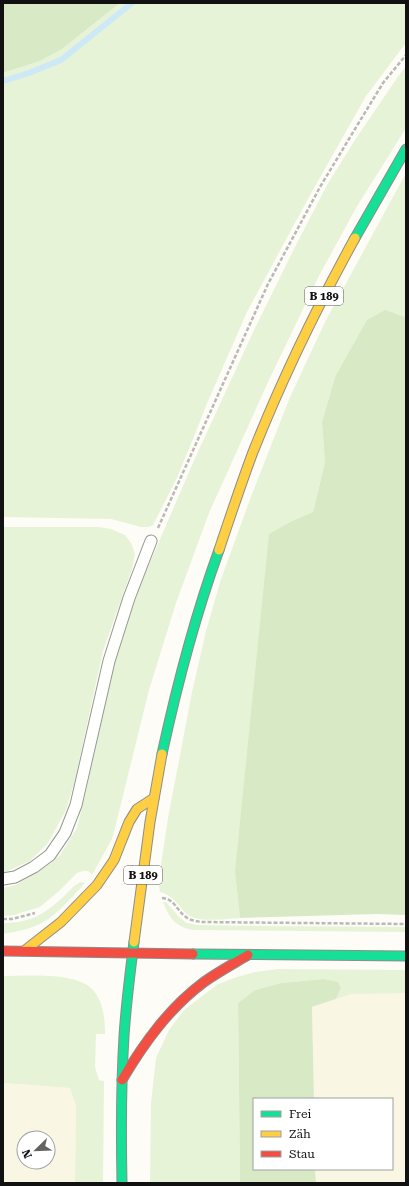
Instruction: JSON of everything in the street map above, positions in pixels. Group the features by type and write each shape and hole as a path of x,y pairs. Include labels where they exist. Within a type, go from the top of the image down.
{"main road":[{"name":"B 189","path":"122,1183 122,1080 126,1007 132,954 154,798 169,728 200,608 226,528 255,448 292,363 314,314 362,224 406,149"},
{"path":"24,951 61,922 97,885 114,860 129,822 137,809 154,798"},
{"path":"3,951 132,954 406,956"},
{"path":"122,1080 141,1048 175,1007 199,986 248,955"}],"lane":[{"path":"3,879 15,877 34,867 50,855 65,833 76,805 109,661 129,598 151,541"}],"path":[{"path":"151,541 162,522 268,284 320,187 383,83 406,55"},
{"path":"167,898 186,918 201,922 406,924"},
{"path":"3,919 12,919 37,912"}],"shaded area":[{"path":"392,992 406,993 406,1183 316,1183 315,1170 393,1170 393,1098 314,1098 312,1007 352,994"},
{"path":"3,1083 70,1088 76,1106 75,1183 3,1183"}],"green space":[{"path":"3,3 120,3 62,49 40,61 3,73"},
{"path":"120,3 406,3 406,43 366,96 247,312 208,401 177,478 153,525 149,527 141,527 111,519 3,517 3,73 40,61 62,49"},
{"path":"406,66 406,128 356,208 319,276 268,382 209,513 176,603 149,690 112,839 92,875 88,871 77,873 40,907 14,915 3,916 3,888 16,885 48,865 60,855 77,828 110,678 138,590 196,456 255,328 294,249 327,185 355,140"},
{"path":"406,173 406,317 395,313 335,377 322,422 325,462 313,512 292,521 235,872 240,918 215,920 197,919 184,912 171,897 160,892 159,885 168,818 192,692 206,631 221,579 290,397 326,320"},
{"path":"385,310 406,317 406,915 377,914 240,918 235,872 269,534 292,521 313,512 325,462 322,422 335,377 367,320"},
{"path":"3,527 99,527 111,529 125,535 131,543 135,554 132,569 103,651 75,780 66,810 48,843 30,861 3,873"},
{"path":"81,882 85,883 67,903 46,920 30,928 3,934 3,923 28,920 35,917 49,909"},
{"path":"163,902 166,902 180,918 187,923 198,925 406,927 406,932 194,930 182,927 174,921"},
{"path":"278,969 406,970 406,993 352,994 336,999 341,988 323,979 281,983 255,990 238,1003 240,1183 150,1183 151,1103 156,1058 169,1030 184,1010 218,984 255,972"},
{"path":"3,976 49,976 73,979 91,988 101,1003 104,1016 105,1034 96,1034 95,1067 99,1080 104,1081 103,1183 75,1183 76,1106 70,1088 3,1083"},
{"path":"323,979 338,982 341,988 336,999 312,1007 314,1098 253,1098 253,1170 315,1170 316,1183 240,1183 238,1003 255,990 281,983"}],"waterway":[{"path":"3,81 29,73 61,60 132,3"}],"traffic: fast":[{"path":"355,238 406,149"},
{"path":"162,754 187,651 219,550"},
{"path":"122,1183 123,1054 134,942"},
{"path":"193,954 406,956"}],"traffic: slow":[{"path":"219,550 253,452 276,397 327,290 355,238"},
{"path":"134,942 150,822 162,754"},
{"path":"24,951 61,922 97,885 114,860 129,822 137,809 154,798"}],"traffic: jam":[{"path":"3,951 193,954"},
{"path":"122,1080 158,1027 191,992 220,971 248,955"}]}
